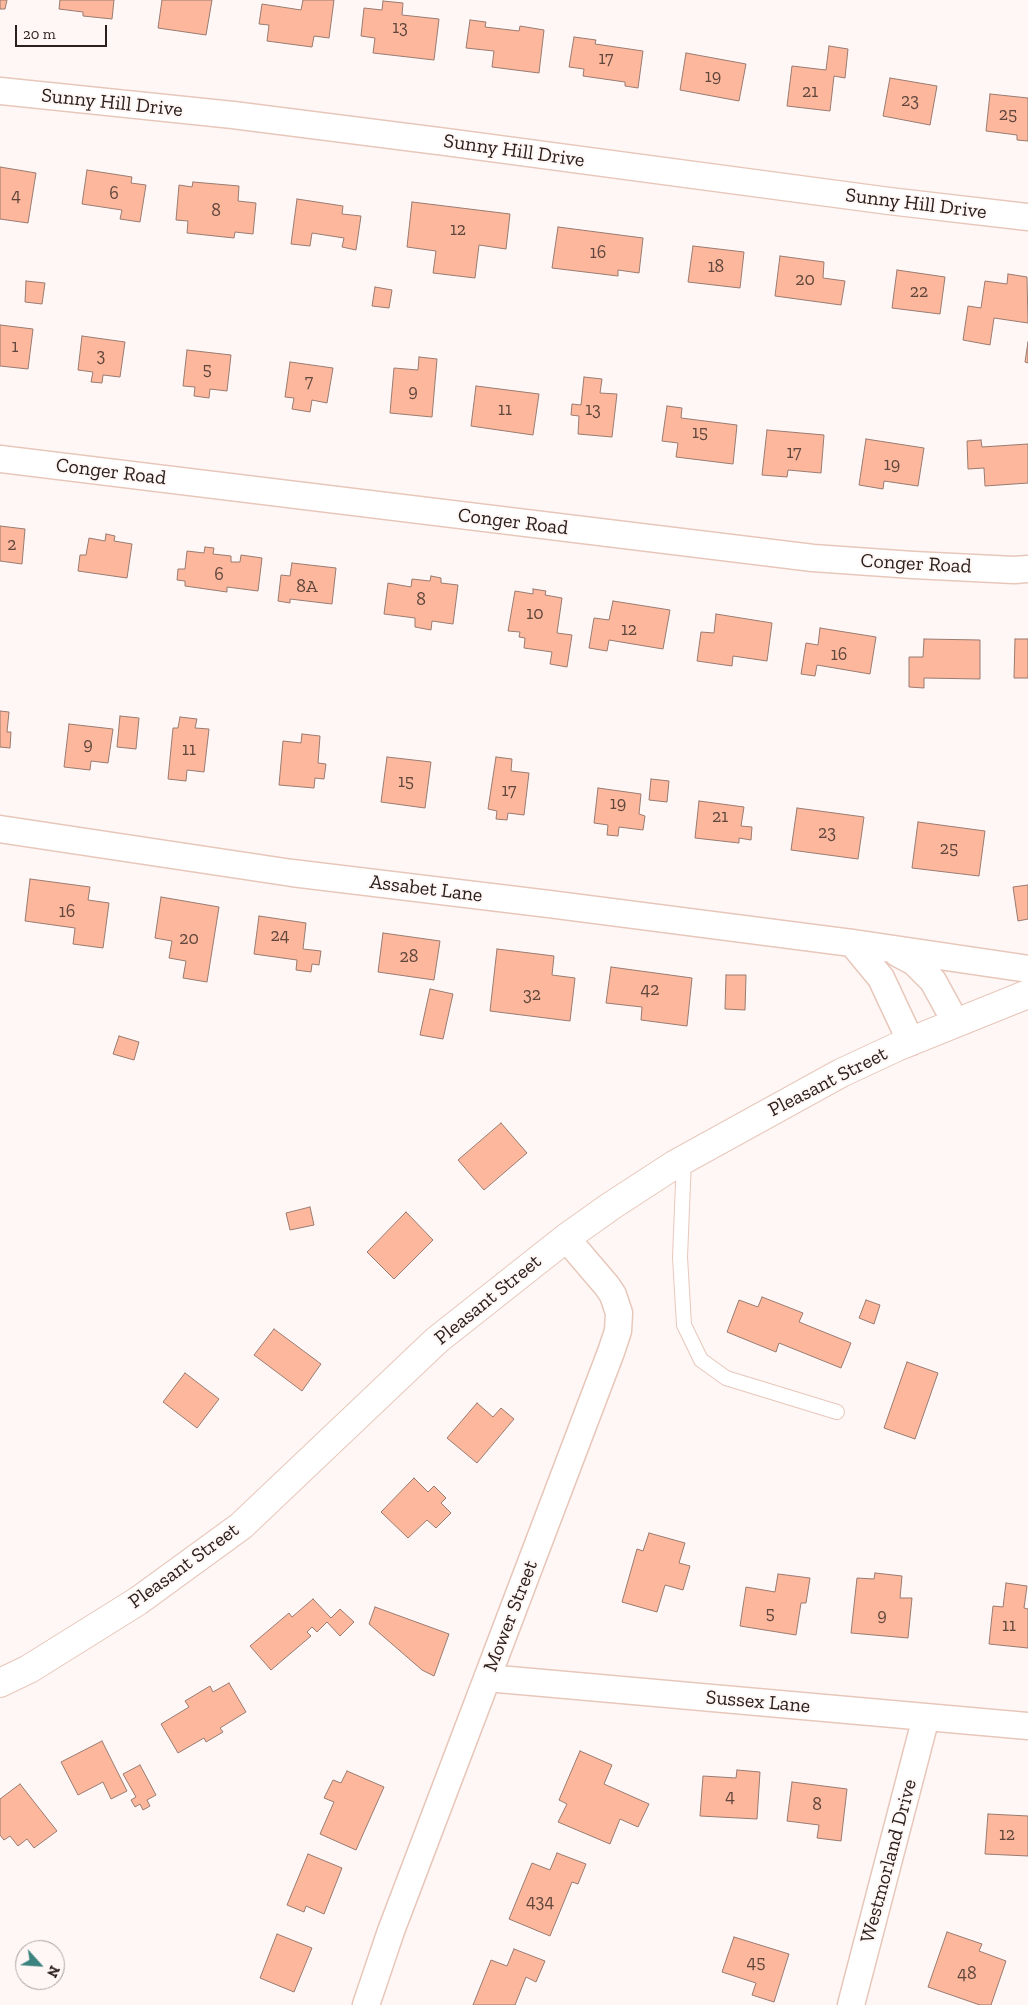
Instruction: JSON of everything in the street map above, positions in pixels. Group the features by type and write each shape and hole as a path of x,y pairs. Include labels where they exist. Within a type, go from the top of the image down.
{"main road":[{"name":"Pleasant Street","path":"0,1683 29,1669 138,1601 241,1526 437,1340 566,1238 611,1206 684,1159 841,1073 1028,994"}],"street":[{"name":"Sunny Hill Drive","path":"0,90 233,115 466,144 889,201 1028,217"},
{"name":"Conger Road","path":"0,459 813,558 1014,570 1028,569"},
{"name":"Assabet Lane","path":"0,829 292,873 852,943 1028,969"},
{"path":"852,943 881,978 911,1042"},
{"name":"Assabet Lane","path":"891,949 924,971 941,993 956,1023"},
{"name":"Mower Street","path":"366,2005 391,1931 612,1352 618,1331 619,1313 607,1286 566,1238"},
{"name":"Sussex Lane","path":"487,1678 1028,1726"},
{"name":"Westmorland Drive","path":"851,2005 926,1717"}],"lane":[{"path":"684,1159 680,1257 684,1325 701,1360 726,1378 837,1412"}],"building":[{"path":"0,0 7,0 5,9 0,9"},
{"path":"60,0 114,0 112,19 83,16 83,12 59,9"},
{"path":"162,0 212,0 206,35 158,28"},
{"path":"303,0 334,0 329,38 314,36 312,47 267,41 269,25 259,24 262,4 301,10"},
{"path":"383,1 403,3 402,15 439,19 434,60 373,53 375,38 361,36 364,8 382,10"},
{"path":"470,20 486,22 485,27 519,31 520,26 544,30 539,73 492,67 494,51 466,48"},
{"path":"574,37 596,40 595,44 643,51 638,88 625,86 625,82 583,76 584,69 569,67"},
{"path":"829,46 848,49 845,78 834,76 830,111 787,106 792,66 826,70"},
{"path":"686,53 746,64 739,101 680,90"},
{"path":"890,78 937,86 930,125 883,116"},
{"path":"990,94 1028,98 1028,141 1017,140 1017,135 986,131"},
{"path":"0,167 36,173 28,223 0,219"},
{"path":"87,170 132,177 131,183 146,185 140,222 120,219 122,210 82,204"},
{"path":"193,182 239,186 238,201 256,203 253,234 235,232 234,238 187,233 188,221 176,220 179,185 192,187"},
{"path":"297,199 343,206 342,214 361,216 356,250 342,247 344,238 312,233 310,246 291,244"},
{"path":"412,202 510,214 506,249 479,245 475,278 433,273 436,251 407,247"},
{"path":"558,227 643,238 639,273 618,270 618,276 552,268"},
{"path":"693,246 744,252 740,288 688,282"},
{"path":"780,256 824,262 823,278 845,281 841,305 775,296"},
{"path":"897,270 945,277 940,314 892,308"},
{"path":"1008,274 1027,277 1028,323 994,318 990,345 963,340 968,306 981,308 985,281 1007,284"},
{"path":"26,281 45,283 42,304 25,302"},
{"path":"375,287 392,290 389,308 372,306"},
{"path":"0,325 33,329 28,369 0,366"},
{"path":"82,336 125,342 120,377 103,375 102,383 91,382 93,372 78,370"},
{"path":"1028,342 1028,363 1025,362"},
{"path":"187,350 231,355 227,391 210,389 209,398 194,396 195,387 183,386"},
{"path":"419,357 437,359 432,417 390,413 394,368 418,370"},
{"path":"290,362 333,368 327,403 312,400 310,412 292,409 294,398 285,397"},
{"path":"584,377 602,379 600,393 617,394 612,437 578,434 579,416 571,415 572,404 581,405"},
{"path":"476,386 539,394 533,435 471,426"},
{"path":"667,406 682,408 681,418 737,425 733,464 676,457 678,443 662,441"},
{"path":"767,430 824,435 821,473 788,470 787,477 762,475"},
{"path":"866,439 924,448 918,486 884,481 883,489 859,485"},
{"path":"981,440 982,447 1028,444 1028,483 985,486 984,468 968,469 967,441"},
{"path":"0,526 25,529 22,564 0,561"},
{"path":"106,534 115,536 114,541 132,544 127,578 78,571 80,555 86,555 89,538 105,541"},
{"path":"205,547 214,548 213,554 231,556 231,562 240,562 241,555 262,558 258,591 227,587 227,592 185,586 185,581 177,580 178,569 185,569 187,551 204,553"},
{"path":"292,563 336,568 332,604 290,599 290,603 278,601 281,575 290,576"},
{"path":"431,576 441,578 441,583 458,585 453,624 432,621 431,630 415,627 415,618 384,614 388,583 411,587 412,579 430,581"},
{"path":"533,589 546,591 545,595 562,598 557,633 572,635 567,667 550,664 552,652 524,648 525,638 519,637 520,632 508,631 515,591 533,594"},
{"path":"613,601 670,610 663,649 609,640 607,651 589,648 594,618 609,620"},
{"path":"716,614 772,623 767,661 733,656 732,666 697,661 701,632 714,633"},
{"path":"820,628 876,637 870,674 817,665 815,676 801,674 806,643 818,645"},
{"path":"924,639 980,640 980,679 924,678 924,688 909,687 909,657 923,657"},
{"path":"1015,639 1028,639 1028,678 1014,678"},
{"path":"0,711 9,712 7,732 11,732 10,748 0,747"},
{"path":"120,716 139,718 136,749 117,747"},
{"path":"180,717 197,719 195,728 209,729 204,772 187,770 186,781 168,779 173,728 178,728"},
{"path":"69,724 113,729 108,763 91,761 90,770 64,767"},
{"path":"302,734 320,736 318,763 326,764 324,779 315,778 314,788 279,785 283,741 301,743"},
{"path":"387,757 431,762 425,808 381,802"},
{"path":"496,757 512,759 511,771 529,773 524,815 508,813 507,820 496,819 497,811 488,809"},
{"path":"651,779 669,781 667,802 649,800"},
{"path":"598,788 641,794 639,814 645,816 643,830 619,827 618,836 607,835 608,825 594,823"},
{"path":"699,801 744,807 741,826 752,827 751,840 739,838 739,843 695,838"},
{"path":"797,808 864,817 858,859 791,850"},
{"path":"918,822 985,831 979,876 912,868"},
{"path":"30,879 90,887 88,900 109,903 103,948 73,944 75,928 25,921"},
{"path":"1028,885 1028,919 1018,921 1013,887"},
{"path":"161,897 219,907 207,982 183,978 186,961 169,958 172,941 155,938"},
{"path":"259,916 306,923 303,949 321,951 319,965 312,964 311,972 296,970 297,960 254,954"},
{"path":"383,933 440,941 434,980 378,972"},
{"path":"497,949 554,956 552,975 575,978 570,1021 490,1011"},
{"path":"611,967 692,978 687,1026 641,1020 642,1007 606,1003"},
{"path":"726,975 746,975 745,1010 725,1009"},
{"path":"430,989 453,994 443,1039 420,1035"},
{"path":"119,1036 139,1042 134,1060 113,1054"},
{"path":"501,1123 527,1153 484,1190 458,1160"},
{"path":"310,1207 314,1225 290,1230 286,1213"},
{"path":"406,1212 433,1240 394,1279 367,1252"},
{"path":"762,1297 803,1313 799,1322 851,1343 841,1368 779,1343 776,1352 727,1332 739,1300 758,1307"},
{"path":"866,1300 880,1305 874,1324 859,1318"},
{"path":"274,1329 321,1364 302,1391 254,1355"},
{"path":"907,1362 938,1373 915,1439 884,1428"},
{"path":"185,1373 219,1399 197,1428 163,1402"},
{"path":"477,1403 493,1417 501,1408 514,1419 477,1463 447,1438"},
{"path":"414,1478 428,1492 434,1486 446,1498 441,1503 451,1513 436,1528 427,1520 408,1538 381,1512"},
{"path":"649,1533 685,1543 679,1563 690,1566 683,1590 665,1585 657,1612 622,1602 637,1549 643,1551"},
{"path":"875,1573 902,1576 900,1598 912,1598 908,1638 851,1633 857,1578 874,1579"},
{"path":"778,1574 810,1578 806,1603 801,1603 796,1635 740,1626 746,1587 775,1592"},
{"path":"1006,1583 1027,1586 1024,1608 1028,1609 1028,1648 989,1644 993,1606 1003,1607"},
{"path":"313,1599 331,1618 340,1609 354,1622 340,1636 327,1622 317,1632 312,1627 307,1632 311,1636 271,1670 250,1646 289,1613 292,1617"},
{"path":"375,1607 449,1634 434,1676 422,1670 369,1624"},
{"path":"229,1683 246,1712 220,1728 223,1732 206,1742 204,1738 178,1753 161,1724 189,1707 185,1701 210,1686 213,1692"},
{"path":"102,1741 127,1791 111,1799 103,1782 78,1795 61,1762"},
{"path":"580,1751 612,1765 604,1784 649,1804 638,1827 620,1819 610,1844 558,1822 567,1804 559,1800"},
{"path":"140,1765 156,1795 147,1800 150,1806 143,1810 140,1804 135,1807 131,1800 136,1797 123,1774"},
{"path":"737,1770 760,1772 757,1819 700,1816 703,1776 736,1778"},
{"path":"347,1771 384,1787 356,1850 320,1834 334,1802 324,1798 333,1780 341,1783"},
{"path":"792,1782 847,1789 841,1841 817,1838 819,1825 787,1821"},
{"path":"20,1784 57,1831 34,1848 27,1839 18,1846 10,1836 4,1840 0,1835 0,1799"},
{"path":"988,1814 1028,1816 1028,1856 985,1854"},
{"path":"557,1853 586,1864 578,1884 572,1882 550,1936 509,1919 532,1863 550,1870"},
{"path":"308,1854 342,1868 324,1914 306,1906 304,1912 287,1905"},
{"path":"947,1932 982,1944 979,1951 1006,1961 991,2005 980,2005 928,1987"},
{"path":"277,1934 312,1948 294,1992 260,1978"},
{"path":"734,1937 789,1954 774,2002 752,1995 756,1983 722,1972"},
{"path":"514,1949 545,1961 536,1982 526,1977 515,2005 473,2005 491,1960 507,1966"}]}
